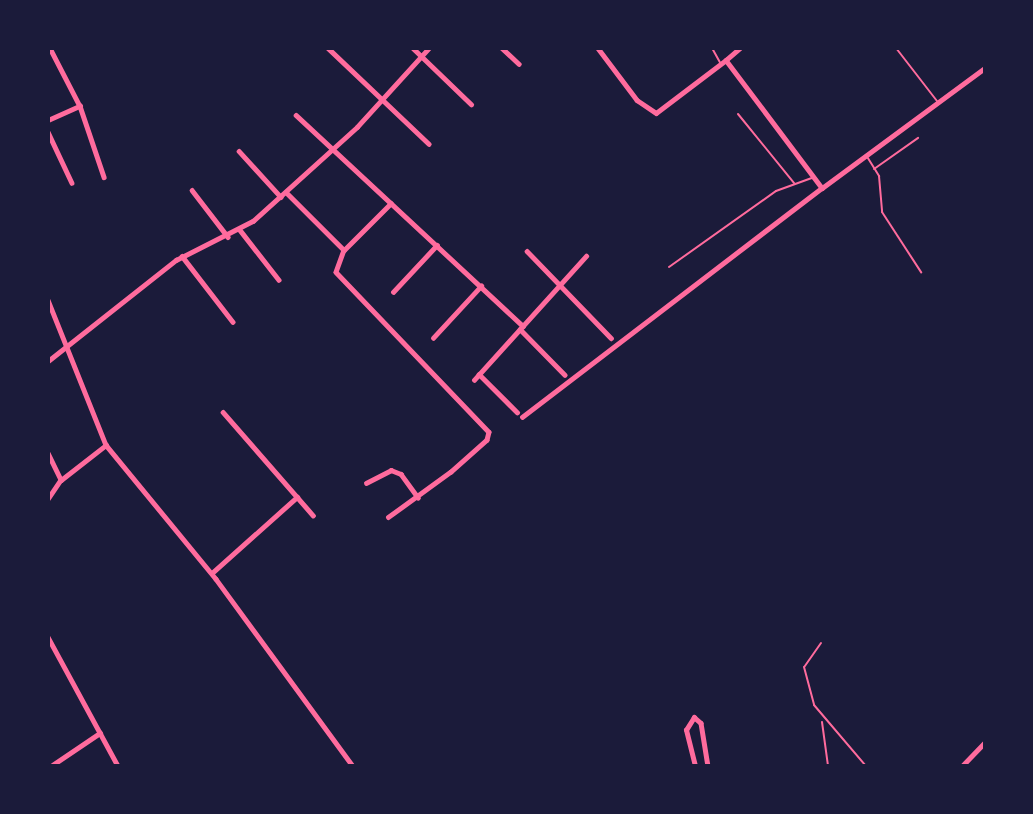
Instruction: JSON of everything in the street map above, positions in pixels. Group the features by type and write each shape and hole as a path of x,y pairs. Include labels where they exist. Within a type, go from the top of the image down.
{"street":[{"path":"50,48 80,106 104,177"},
{"path":"328,48 429,144"},
{"path":"413,48 471,104"},
{"path":"48,361 182,256 240,230 334,149 429,48"},
{"path":"502,48 519,64"},
{"path":"598,48 638,100 656,113 740,48"},
{"path":"726,60 812,178 822,188"},
{"path":"522,417 866,154 985,68"},
{"path":"48,120 80,106"},
{"path":"296,115 481,286 565,375"},
{"path":"48,132 72,183"},
{"path":"238,151 280,197"},
{"path":"192,190 228,237"},
{"path":"286,192 344,250"},
{"path":"389,517 487,440 489,432 336,272 344,250 392,203"},
{"path":"240,230 279,280"},
{"path":"393,292 437,245"},
{"path":"527,251 611,338"},
{"path":"182,256 233,322"},
{"path":"474,380 586,256"},
{"path":"434,338 481,286"},
{"path":"48,300 68,345 106,445 212,573 353,766"},
{"path":"479,374 517,412"},
{"path":"223,412 313,515"},
{"path":"48,499 61,480 106,445"},
{"path":"48,453 61,480"},
{"path":"366,483 391,470 401,474 417,497"},
{"path":"212,573 297,498"},
{"path":"48,637 118,766"},
{"path":"695,766 686,730 694,717 701,723 708,766"},
{"path":"51,766 100,733"},
{"path":"962,766 985,742"}],"lane":[{"path":"712,48 720,64"},
{"path":"896,48 937,101"},
{"path":"738,114 794,183"},
{"path":"874,169 918,138"},
{"path":"866,154 874,169 882,212 921,272"},
{"path":"669,267 794,183 812,178"},
{"path":"821,643 804,667 822,721 828,766"},
{"path":"822,721 866,766"}]}
